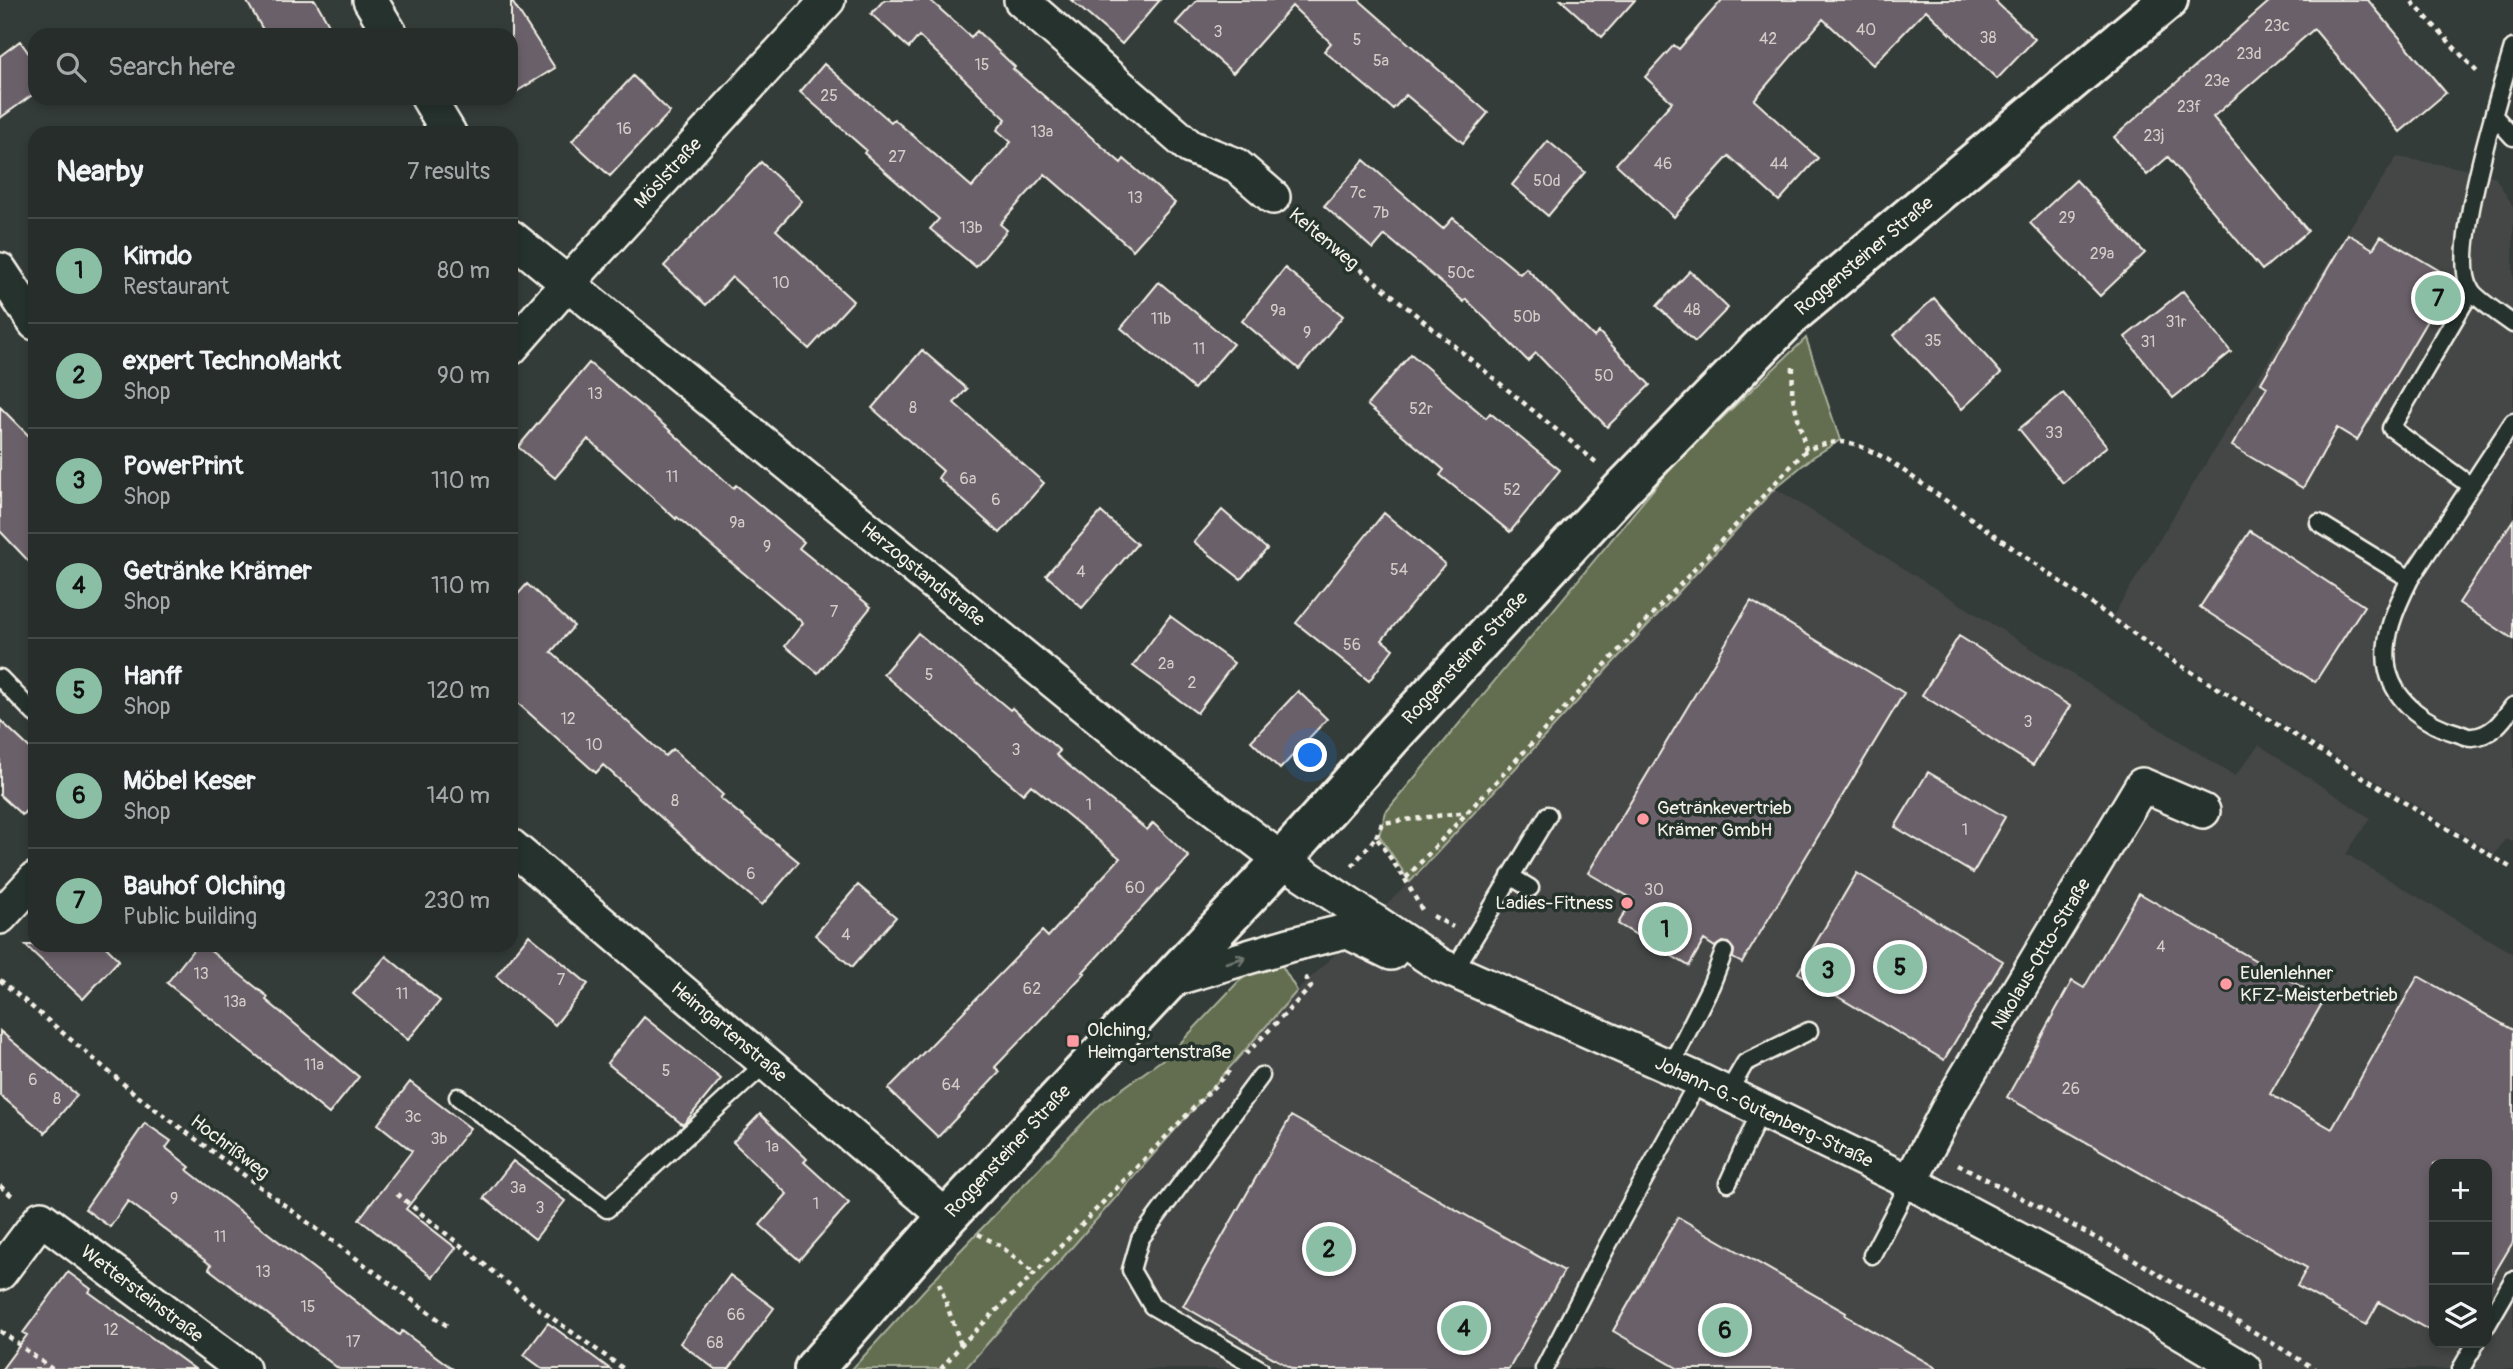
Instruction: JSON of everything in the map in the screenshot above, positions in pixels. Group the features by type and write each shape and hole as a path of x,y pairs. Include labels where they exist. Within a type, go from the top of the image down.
{"main road":[{"name":"Roggensteiner Straße","path":"814,1369 947,1217 1282,860 1396,732 1625,486 1794,313 2168,0"}],"street":[{"path":"370,0 387,28"},
{"name":"Möslstraße","path":"518,340 828,0"},
{"name":"Keltenweg","path":"1021,0 1190,147 1236,165 1273,197"},
{"path":"432,105 445,126"},
{"name":"Herzogstandstraße","path":"518,243 1145,756 1282,860"},
{"path":"0,270 28,312"},
{"name":"Nikolaus-Otto-Straße","path":"1910,1182 1952,1101 2142,785 2203,811"},
{"name":"Heimgartenstraße","path":"518,852 947,1217"},
{"name":"Johann-G.-Gutenberg-Straße","path":"1282,860 1447,969 1699,1080 1910,1182 2096,1281 2244,1369"},
{"path":"0,917 28,887"},
{"path":"1170,980 1289,945 1346,932 1401,958 1447,969"},
{"name":"Wettersteinstraße","path":"0,1273 41,1218 243,1369"}],"lane":[{"path":"2513,48 2478,171 2463,263 2471,291 2513,324"},
{"path":"2494,116 2513,137"},
{"path":"2471,291 2391,428 2471,486"},
{"path":"2513,422 2410,579 2392,614 2387,649 2388,671 2399,697 2420,716 2448,731 2472,737 2497,728 2513,706"},
{"path":"2319,523 2410,579"},
{"path":"0,678 28,707"},
{"path":"1447,969 1548,815"},
{"path":"1510,876 1530,888"},
{"path":"1544,1369 1607,1246 1699,1080 1711,985 1724,953"},
{"path":"1699,1080 1745,1063 1809,1031"},
{"path":"458,1097 607,1209 766,1063"},
{"path":"1260,1369 1152,1306 1131,1270 1140,1239 1261,1076"},
{"path":"1728,1183 1761,1110"},
{"path":"1872,1255 1910,1182"},
{"path":"2492,1316 2513,1280"},
{"path":"2461,1369 2473,1348"}],"path":[{"path":"2412,2 2499,96"},
{"name":"Keltenweg","path":"1273,197 1625,486"},
{"path":"1793,359 1792,394 1806,450"},
{"path":"1376,837 1405,879 1806,450 1832,441 1852,441 1887,459 2167,657 2513,869"},
{"path":"1330,892 1376,837 1382,823 1467,812"},
{"path":"1244,1056 1311,987 1289,945"},
{"name":"Hochrißweg","path":"0,981 139,1097 450,1328"},
{"path":"941,1369 961,1345 1035,1273 1234,1066"},
{"path":"397,1194 542,1311 624,1369"},
{"path":"947,1217 999,1245 1035,1273"},
{"path":"906,1264 938,1278 961,1345"},
{"path":"0,1331 52,1369"}],"shaded area":[{"path":"2397,157 2478,171 2495,177 2513,206 2513,842 2506,838 2495,854 2111,619 2347,232"},
{"path":"1775,488 2235,776 2259,745 2370,818 2346,854 2513,954 2513,1369 965,1369 1297,991 1410,882"}],"green space":[{"path":"1806,338 1840,440 1813,457 1775,488 1410,882 1379,835 1386,812 1675,463"},
{"path":"1269,960 1281,964 1297,991 965,1369 852,1369 958,1253 1101,1104 1170,1054 1238,982"}],"building":[{"path":"246,0 315,0 331,28 262,28"},
{"path":"511,0 555,68 518,91 518,28 511,28"},
{"path":"884,0 930,0 971,37 977,31 1015,67 1013,69 1121,163 1124,159 1175,203 1133,250 1045,174 1000,224 1007,230 976,267 930,229 939,219 800,92 824,64 891,122 894,119 972,187 1011,142 997,130 1006,119 919,36 909,48 871,14"},
{"path":"1071,0 1160,0 1122,44"},
{"path":"1197,0 1359,0 1488,113 1463,143 1406,95 1393,109 1324,51 1331,43 1292,6 1233,73 1176,23"},
{"path":"1561,0 1635,0 1602,37"},
{"path":"1722,0 1994,0 2035,39 1997,79 1926,10 1873,65 1823,19 1754,100 1818,158 1779,201 1729,156 1674,217 1616,164 1672,102 1645,77 1674,45 1679,49"},
{"path":"2271,0 2368,0 2446,93 2400,132 2314,29 2213,117 2308,231 2262,270 2168,157 2147,175 2114,137"},
{"path":"20,41 28,52 28,98 0,118 0,56"},
{"path":"633,76 670,112 610,176 572,141"},
{"path":"1548,141 1585,172 1548,216 1512,185"},
{"path":"1364,160 1443,229 1453,218 1520,274 1526,268 1594,337 1599,332 1650,385 1607,427 1536,353 1528,361 1466,299 1464,302 1385,235 1373,249 1324,206"},
{"path":"761,162 802,201 776,230 853,301 809,349 732,277 706,305 664,266"},
{"path":"2076,180 2145,253 2100,296 2030,223"},
{"path":"2348,234 2373,249 2381,236 2452,278 2357,440 2337,428 2303,488 2232,446 2267,387 2261,383"},
{"path":"1285,268 1343,316 1299,369 1242,321"},
{"path":"1690,271 1728,308 1695,342 1657,306"},
{"path":"1159,282 1233,344 1194,389 1121,328"},
{"path":"2183,291 2231,352 2173,398 2125,337"},
{"path":"1934,298 2001,373 1962,409 1894,335"},
{"path":"922,350 967,389 954,403 1044,483 1000,533 938,478 943,471 872,408"},
{"path":"1411,354 1486,418 1490,413 1560,470 1510,532 1440,475 1444,470 1367,405"},
{"path":"589,363 665,426 733,488 736,485 804,542 799,548 871,607 818,673 785,646 803,623 677,517 676,519 588,439 555,478 518,447"},
{"path":"2063,393 2107,446 2063,483 2019,429"},
{"path":"0,407 28,435 28,561 0,531"},
{"path":"1222,510 1267,549 1241,579 1194,542"},
{"path":"1101,512 1137,544 1082,608 1046,575"},
{"path":"1384,513 1445,564 1382,640 1393,649 1369,681 1296,623"},
{"path":"2513,520 2513,639 2459,603"},
{"path":"2250,531 2364,606 2315,682 2200,607"},
{"path":"527,584 574,626 551,652 665,756 673,749 723,795 720,798 799,862 762,905 603,765 596,773 518,703 518,594"},
{"path":"1751,601 1904,693 1742,963 1733,958 1734,950 1728,943 1722,942 1715,947 1704,940 1689,966 1618,924 1633,899 1588,873"},
{"path":"1170,616 1234,663 1197,713 1133,666"},
{"path":"918,633 1010,710 1012,708 1060,751 1056,755 1147,830 1153,823 1189,857 1083,972 1085,973 995,1067 1000,1072 938,1137 888,1089 1042,931 1048,937 1120,858 1031,785 1023,794 883,674"},
{"path":"1959,636 2070,706 2033,765 1922,695"},
{"path":"1298,691 1327,719 1280,769 1251,741"},
{"path":"0,720 28,746 28,809 22,815 0,795"},
{"path":"1928,772 2005,817 1973,873 1895,827"},
{"path":"1857,873 2003,961 1944,1060 1798,973"},
{"path":"858,885 896,917 852,967 815,935"},
{"path":"2139,893 2324,1000 2270,1094 2332,1129 2418,976 2513,1030 2513,1242 2492,1278 2492,1159 2429,1159 2429,1330 2379,1302 2366,1325 2297,1286 2307,1268 2007,1097 2072,981 2084,988"},
{"path":"529,935 588,984 555,1025 496,976"},
{"path":"33,952 111,952 119,960 83,999"},
{"path":"191,952 212,952 359,1077 329,1114 167,983"},
{"path":"386,956 440,1001 408,1040 353,994"},
{"path":"644,1017 721,1079 683,1125 607,1063"},
{"path":"0,1031 77,1095 45,1133 0,1095"},
{"path":"410,1082 470,1128 406,1209 456,1248 433,1277 359,1219 412,1151 378,1124"},
{"path":"760,1114 807,1159 804,1162 849,1203 799,1260 760,1225 787,1194 733,1142"},
{"path":"1291,1116 1564,1271 1509,1369 1293,1369 1183,1306"},
{"path":"145,1123 171,1141 166,1148 190,1167 187,1170 399,1335 402,1331 453,1369 339,1369 209,1269 211,1265 128,1201 110,1227 85,1209"},
{"path":"513,1161 565,1201 535,1239 484,1198"},
{"path":"1678,1217 1938,1369 1679,1369 1613,1331"},
{"path":"68,1272 91,1289 89,1292 195,1369 2,1369 27,1335 23,1333"},
{"path":"730,1275 774,1308 729,1369 715,1369 680,1343"},
{"path":"548,1323 610,1369 543,1369 524,1355"}],"place":[{"name":"Bauhof Olching","path":"2438,298"},
{"name":"Getränkevertrieb Krämer GmbH","path":"1643,819"},
{"name":"Ladies-Fitness","path":"1627,903"},
{"name":"Kimdo","path":"1665,929"},
{"name":"Hanff","path":"1900,967"},
{"name":"PowerPrint","path":"1828,970"},
{"name":"Eulenlehner KFZ-Meisterbetrieb","path":"2226,984"},
{"name":"Olching, Heimgartenstraße","path":"1073,1041"},
{"name":"expert TechnoMarkt","path":"1329,1249"},
{"name":"Getränke Krämer","path":"1464,1328"},
{"name":"Möbel Keser","path":"1725,1330"}]}
